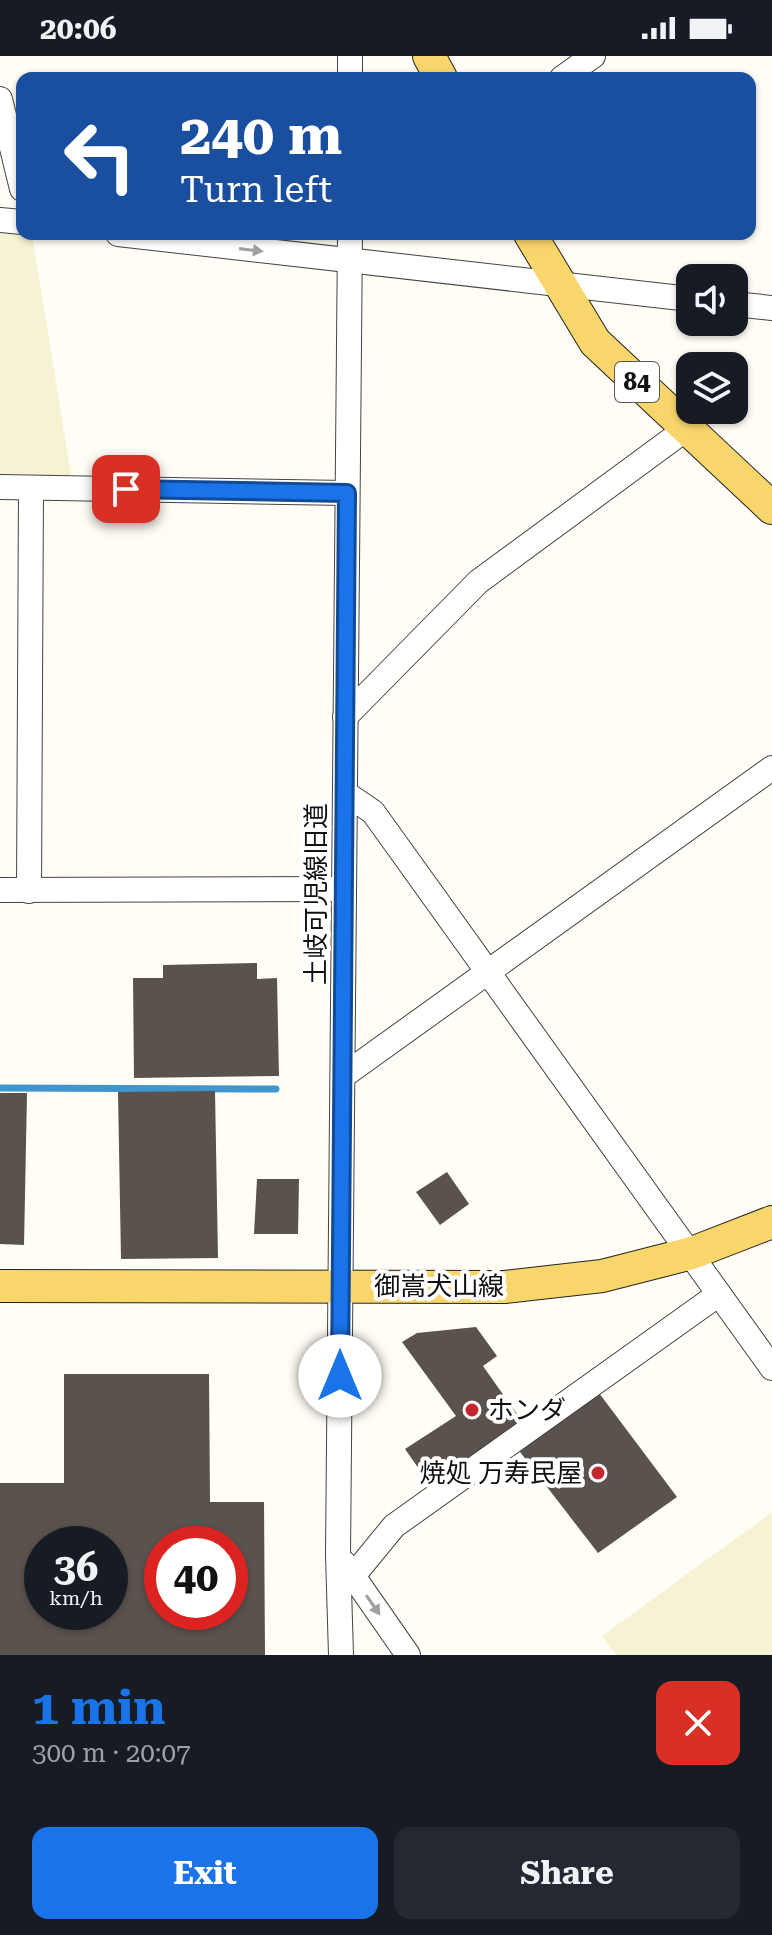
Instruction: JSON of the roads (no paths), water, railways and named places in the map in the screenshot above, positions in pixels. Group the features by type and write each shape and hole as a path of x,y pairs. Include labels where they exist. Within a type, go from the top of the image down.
{"main road":[{"name":"84","path":"533,240 595,342 772,508"},
{"name":"御嵩犬山線","path":"0,1286 505,1287 602,1276 692,1253 772,1222"}],"street":[{"path":"570,72 593,56"},
{"path":"0,99 16,164"},
{"path":"170,240 676,297"},
{"name":"土岐可児線旧道","path":"341,1655 338,1555 350,240"},
{"path":"748,305 772,308"},
{"path":"345,717 478,582 686,429"},
{"path":"0,487 347,493"},
{"path":"29,891 31,488"},
{"path":"343,1076 772,768"},
{"path":"345,793 373,812 772,1368"},
{"path":"0,890 344,889"},
{"path":"353,1576 394,1526 719,1294"},
{"path":"338,1555 408,1655"}],"waterway":[{"path":"0,1088 276,1089"}],"place":[{"name":"ホンダ","path":"472,1410"},
{"name":"焼処 万寿民屋","path":"598,1473"}]}
